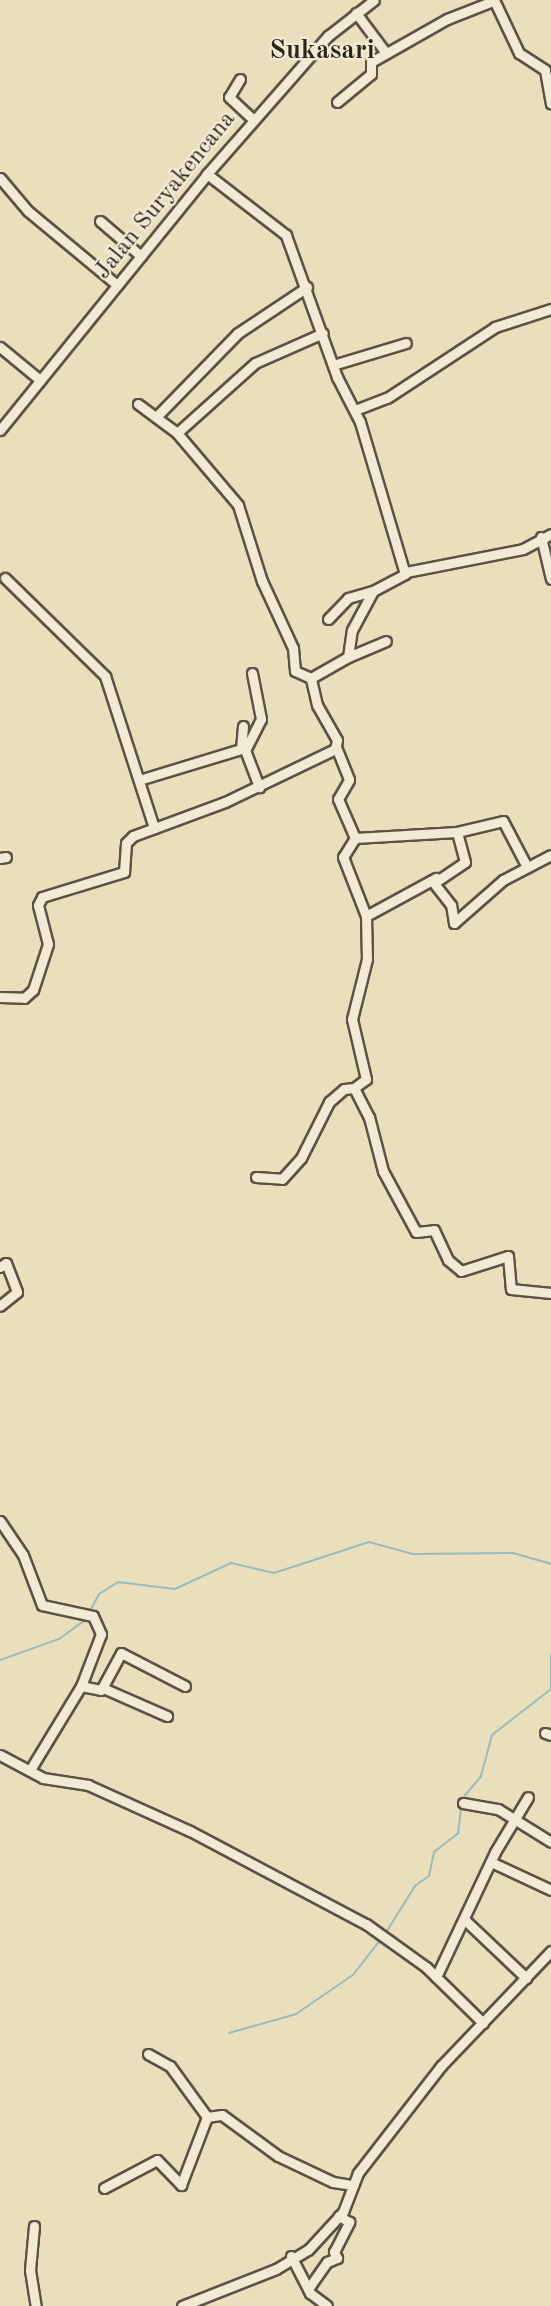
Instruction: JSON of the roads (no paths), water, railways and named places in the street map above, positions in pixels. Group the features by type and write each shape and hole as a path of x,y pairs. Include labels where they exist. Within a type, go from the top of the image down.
{"street":[{"name":"Jalan Suryakencana","path":"0,430 207,174 328,36 374,0"},
{"path":"337,102 369,77 371,62 494,0 519,53 545,70 551,103"},
{"path":"356,13 387,53"},
{"path":"240,79 229,96 254,120"},
{"path":"207,174 284,231 307,287 333,365 355,410 406,572"},
{"path":"0,178 28,211 117,285"},
{"path":"100,221 141,256"},
{"path":"156,417 238,333 307,287"},
{"path":"355,410 387,398 495,327 551,309"},
{"path":"177,432 255,363 323,333"},
{"path":"333,365 406,343"},
{"path":"0,347 40,380"},
{"path":"138,404 177,432 238,505 262,581 293,648 294,671 311,678 349,780 338,800 355,838"},
{"path":"328,619 355,594 373,591 406,572 519,550 546,535 551,579"},
{"path":"5,578 105,676 154,828"},
{"path":"348,657 352,630 373,591"},
{"path":"311,678 348,657 386,641"},
{"path":"252,674 261,719 245,750 259,787"},
{"path":"139,780 241,749 243,726"},
{"path":"0,997 24,998 33,990 48,944 40,898 124,872 128,839 259,787 336,747"},
{"path":"355,838 457,832 503,821 527,867"},
{"path":"366,916 465,862 457,832"},
{"path":"256,1177 282,1179 301,1158 329,1102 344,1089 354,1088 366,1079 352,1019 367,963 366,916 343,857 355,838"},
{"path":"436,878 454,923 527,867 551,855"},
{"path":"354,1088 369,1117 383,1171 416,1232 434,1230 448,1260 463,1272 508,1256 511,1289 551,1293"},
{"path":"0,1267 6,1263 17,1292 0,1306"},
{"path":"0,1521 23,1555 42,1605 97,1620 101,1644 81,1686 30,1770"},
{"path":"103,1688 121,1653 184,1686"},
{"path":"81,1686 103,1688 167,1716"},
{"path":"0,1755 30,1770 82,1783 190,1831 381,1938 436,1977 483,2024"},
{"path":"436,1977 466,1921 491,1862 528,1797"},
{"path":"464,1803 498,1809 551,1842"},
{"path":"491,1862 551,1890"},
{"path":"466,1921 526,1978"},
{"path":"182,2306 276,2269 291,2256 308,2250 339,2216 353,2185 441,2066 551,1951"},
{"path":"148,2054 170,2067 207,2117"},
{"path":"207,2117 222,2115 278,2156 353,2185"},
{"path":"104,2188 158,2160 181,2185 207,2117"},
{"path":"308,2289 327,2262 337,2258 334,2252 349,2222 339,2216"},
{"path":"34,2226 30,2270 36,2306"},
{"path":"291,2256 308,2289 327,2306"}],"waterway":[{"path":"89,1613 99,1594 118,1582 175,1589 231,1563 274,1573 369,1542 413,1554 513,1553 551,1564"},
{"path":"0,1660 59,1639 88,1618"},
{"path":"551,1654 551,1688"},
{"path":"385,1934 415,1886 429,1876 434,1852 458,1833 462,1799 481,1776 492,1735 551,1689"},
{"path":"229,2033 296,2014 353,1975 381,1939"}],"district":[{"name":"Sukasari","path":"322,51"}]}
